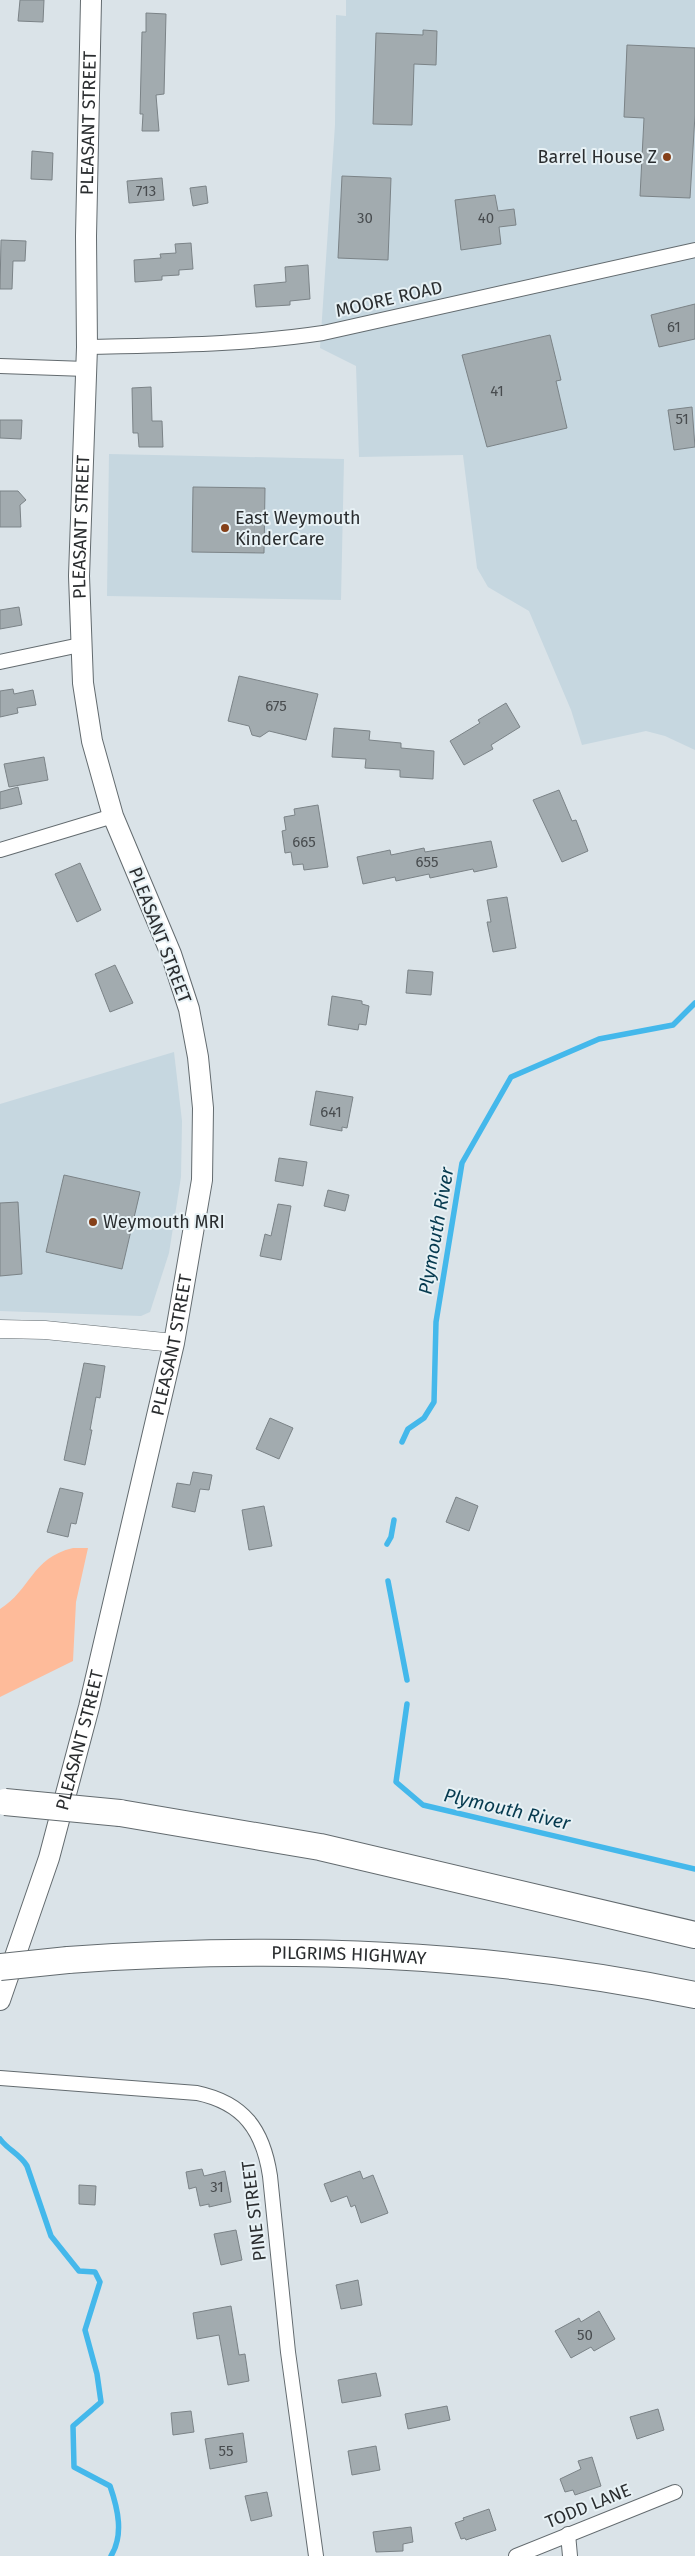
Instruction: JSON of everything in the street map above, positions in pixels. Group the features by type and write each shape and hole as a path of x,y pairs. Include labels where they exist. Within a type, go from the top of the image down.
{"highway":[{"path":"2,1801 120,1812 320,1847 695,1935"},
{"name":"PILGRIMS HIGHWAY","path":"0,1967 68,1960 255,1953 386,1956 580,1975 695,1995"}],"main road":[{"name":"PLEASANT STREET","path":"0,2000 46,1866 72,1775 174,1343 202,1180 203,1108 199,1064 189,1009 171,954 113,816 99,769 87,714 80,645 80,482 86,369 86,236 91,0"}],"street":[{"name":"MOORE ROAD","path":"86,347 213,344 274,340 323,333 695,250"},
{"path":"0,366 86,369"},
{"path":"0,662 80,645"},
{"path":"0,850 113,816"},
{"path":"0,1329 53,1331 174,1343"},
{"name":"PINE STREET","path":"0,2078 197,2093 226,2102 248,2119 256,2130 263,2142 270,2176 288,2352 316,2556"},
{"name":"TODD LANE","path":"516,2556 675,2492"},
{"path":"568,2534 570,2556"}],"shaded area":[{"path":"346,0 695,0 695,750 665,736 646,731 582,745 571,710 529,611 488,587 477,568 463,455 359,457 356,366 320,348 335,125 336,15 346,16"},
{"name":"East Weymouth KinderCare","path":"109,454 344,459 341,600 107,596"},
{"path":"174,1052 182,1121 181,1177 169,1253 150,1312 141,1316 0,1311 0,1104"},
{"path":"73,1548 88,1548 76,1602 73,1661 0,1697 0,1609 19,1593 48,1559"}],"building":[{"path":"20,0 44,0 43,22 18,21"},
{"path":"146,13 166,14 164,94 156,95 159,131 142,131 143,114 140,114 142,32 146,32"},
{"path":"423,30 437,31 436,65 414,64 412,125 373,124 376,33 423,35"},
{"name":"Barrel House Z","path":"627,45 695,48 695,115 690,198 640,196 644,118 624,117"},
{"path":"32,151 53,153 52,180 31,179"},
{"path":"342,176 391,178 388,260 338,258"},
{"path":"162,178 164,200 129,203 127,181"},
{"path":"206,186 208,203 193,206 190,188"},
{"path":"495,195 498,211 514,209 516,225 499,227 501,244 461,250 455,200"},
{"path":"1,240 26,241 25,261 13,261 12,289 0,289"},
{"path":"191,243 193,269 179,270 179,275 162,276 162,280 135,282 134,260 161,258 160,254 176,253 175,244"},
{"path":"308,265 310,299 290,301 290,305 256,307 254,285 286,282 285,267"},
{"path":"695,304 695,339 659,347 651,315"},
{"path":"550,335 561,380 556,381 567,428 487,447 462,355"},
{"path":"151,387 152,421 162,421 163,447 139,447 138,433 133,433 132,388"},
{"path":"692,407 695,447 674,450 668,410"},
{"path":"0,420 22,420 21,439 0,438"},
{"path":"193,487 265,488 264,553 192,552"},
{"path":"0,491 18,491 26,500 20,505 21,527 0,527"},
{"path":"19,607 22,625 0,629 0,610"},
{"path":"239,676 318,694 306,740 269,731 260,737 252,735 249,726 228,721"},
{"path":"13,689 14,694 33,690 36,705 17,708 18,713 0,717 0,691"},
{"path":"506,703 520,727 491,745 493,749 464,765 450,741 480,723 478,720"},
{"path":"334,728 370,731 369,740 401,743 401,748 434,751 433,779 400,777 400,770 365,768 366,759 332,757"},
{"path":"44,757 48,780 9,787 4,764"},
{"path":"18,787 22,804 0,809 0,792"},
{"path":"559,790 572,821 576,820 588,851 562,862 533,800"},
{"path":"318,805 328,867 304,870 303,864 293,865 291,852 285,853 282,831 286,830 284,817 295,815 294,809"},
{"path":"491,841 497,867 474,872 473,869 430,878 429,874 396,881 395,877 363,884 357,857 390,850 391,855 424,848 425,852"},
{"path":"80,863 101,910 77,922 55,874"},
{"path":"507,897 516,948 493,952 487,922 491,922 487,900"},
{"path":"115,965 133,1003 110,1012 95,974"},
{"path":"408,970 433,972 431,995 406,993"},
{"path":"332,996 362,1001 362,1004 369,1006 366,1025 359,1024 358,1030 328,1025"},
{"path":"316,1091 353,1097 347,1128 342,1127 342,1131 310,1125"},
{"path":"279,1158 307,1162 303,1186 275,1181"},
{"name":"Weymouth MRI","path":"64,1175 140,1192 122,1269 46,1252"},
{"path":"328,1190 349,1195 345,1211 324,1206"},
{"path":"18,1202 22,1274 0,1276 0,1203"},
{"path":"278,1204 291,1206 281,1260 260,1256 265,1234 271,1236"},
{"path":"84,1363 105,1366 100,1398 96,1397 85,1465 64,1460"},
{"path":"270,1418 293,1428 279,1459 256,1449"},
{"path":"193,1472 212,1475 209,1490 200,1489 195,1512 172,1507 177,1483 190,1485"},
{"path":"60,1488 83,1493 76,1524 71,1523 68,1537 47,1532"},
{"path":"456,1497 478,1506 469,1531 446,1522"},
{"path":"264,1506 272,1546 249,1550 242,1510"},
{"path":"202,2169 204,2176 225,2171 231,2202 209,2207 209,2204 200,2206 196,2187 189,2189 186,2172"},
{"path":"360,2171 363,2179 373,2175 388,2213 361,2223 355,2205 351,2207 347,2196 331,2202 324,2184"},
{"path":"79,2185 96,2186 95,2205 79,2204"},
{"path":"236,2230 242,2260 221,2265 214,2234"},
{"path":"358,2280 362,2305 341,2309 336,2285"},
{"path":"231,2306 239,2355 245,2354 249,2381 228,2385 219,2335 197,2339 193,2313"},
{"path":"599,2311 615,2339 594,2351 591,2347 571,2358 555,2331 579,2318 581,2322"},
{"path":"376,2373 381,2396 342,2403 338,2380"},
{"path":"447,2406 450,2420 408,2429 405,2414"},
{"path":"658,2409 664,2430 637,2439 630,2417"},
{"path":"191,2411 194,2432 173,2435 171,2413"},
{"path":"243,2433 247,2462 210,2469 205,2439"},
{"path":"376,2446 380,2470 352,2475 348,2451"},
{"path":"592,2457 601,2486 575,2495 573,2490 565,2492 560,2479 581,2469 578,2461"},
{"path":"267,2492 272,2516 251,2521 245,2496"},
{"path":"489,2509 496,2530 466,2540 465,2538 461,2539 455,2523 464,2520 463,2518"},
{"path":"411,2527 413,2542 403,2544 403,2551 376,2552 373,2532"}],"waterway":[{"name":"Plymouth River","path":"402,1442 408,1429 424,1418 434,1402 436,1322 462,1163 511,1077 599,1039 673,1025 695,1003"},
{"name":"Plymouth River","path":"387,1544 391,1537 394,1520"},
{"name":"Plymouth River","path":"388,1581 407,1680"},
{"name":"Plymouth River","path":"407,1704 396,1782 423,1805 695,1869"},
{"path":"0,2139 27,2166 51,2236 79,2271 95,2272 100,2282 85,2330 97,2374 101,2402 73,2426 74,2467 110,2486 117,2513 119,2531 111,2556"}],"place":[{"name":"Barrel House Z","path":"667,157"},
{"name":"East Weymouth KinderCare","path":"225,528"},
{"name":"Weymouth MRI","path":"93,1222"}]}
